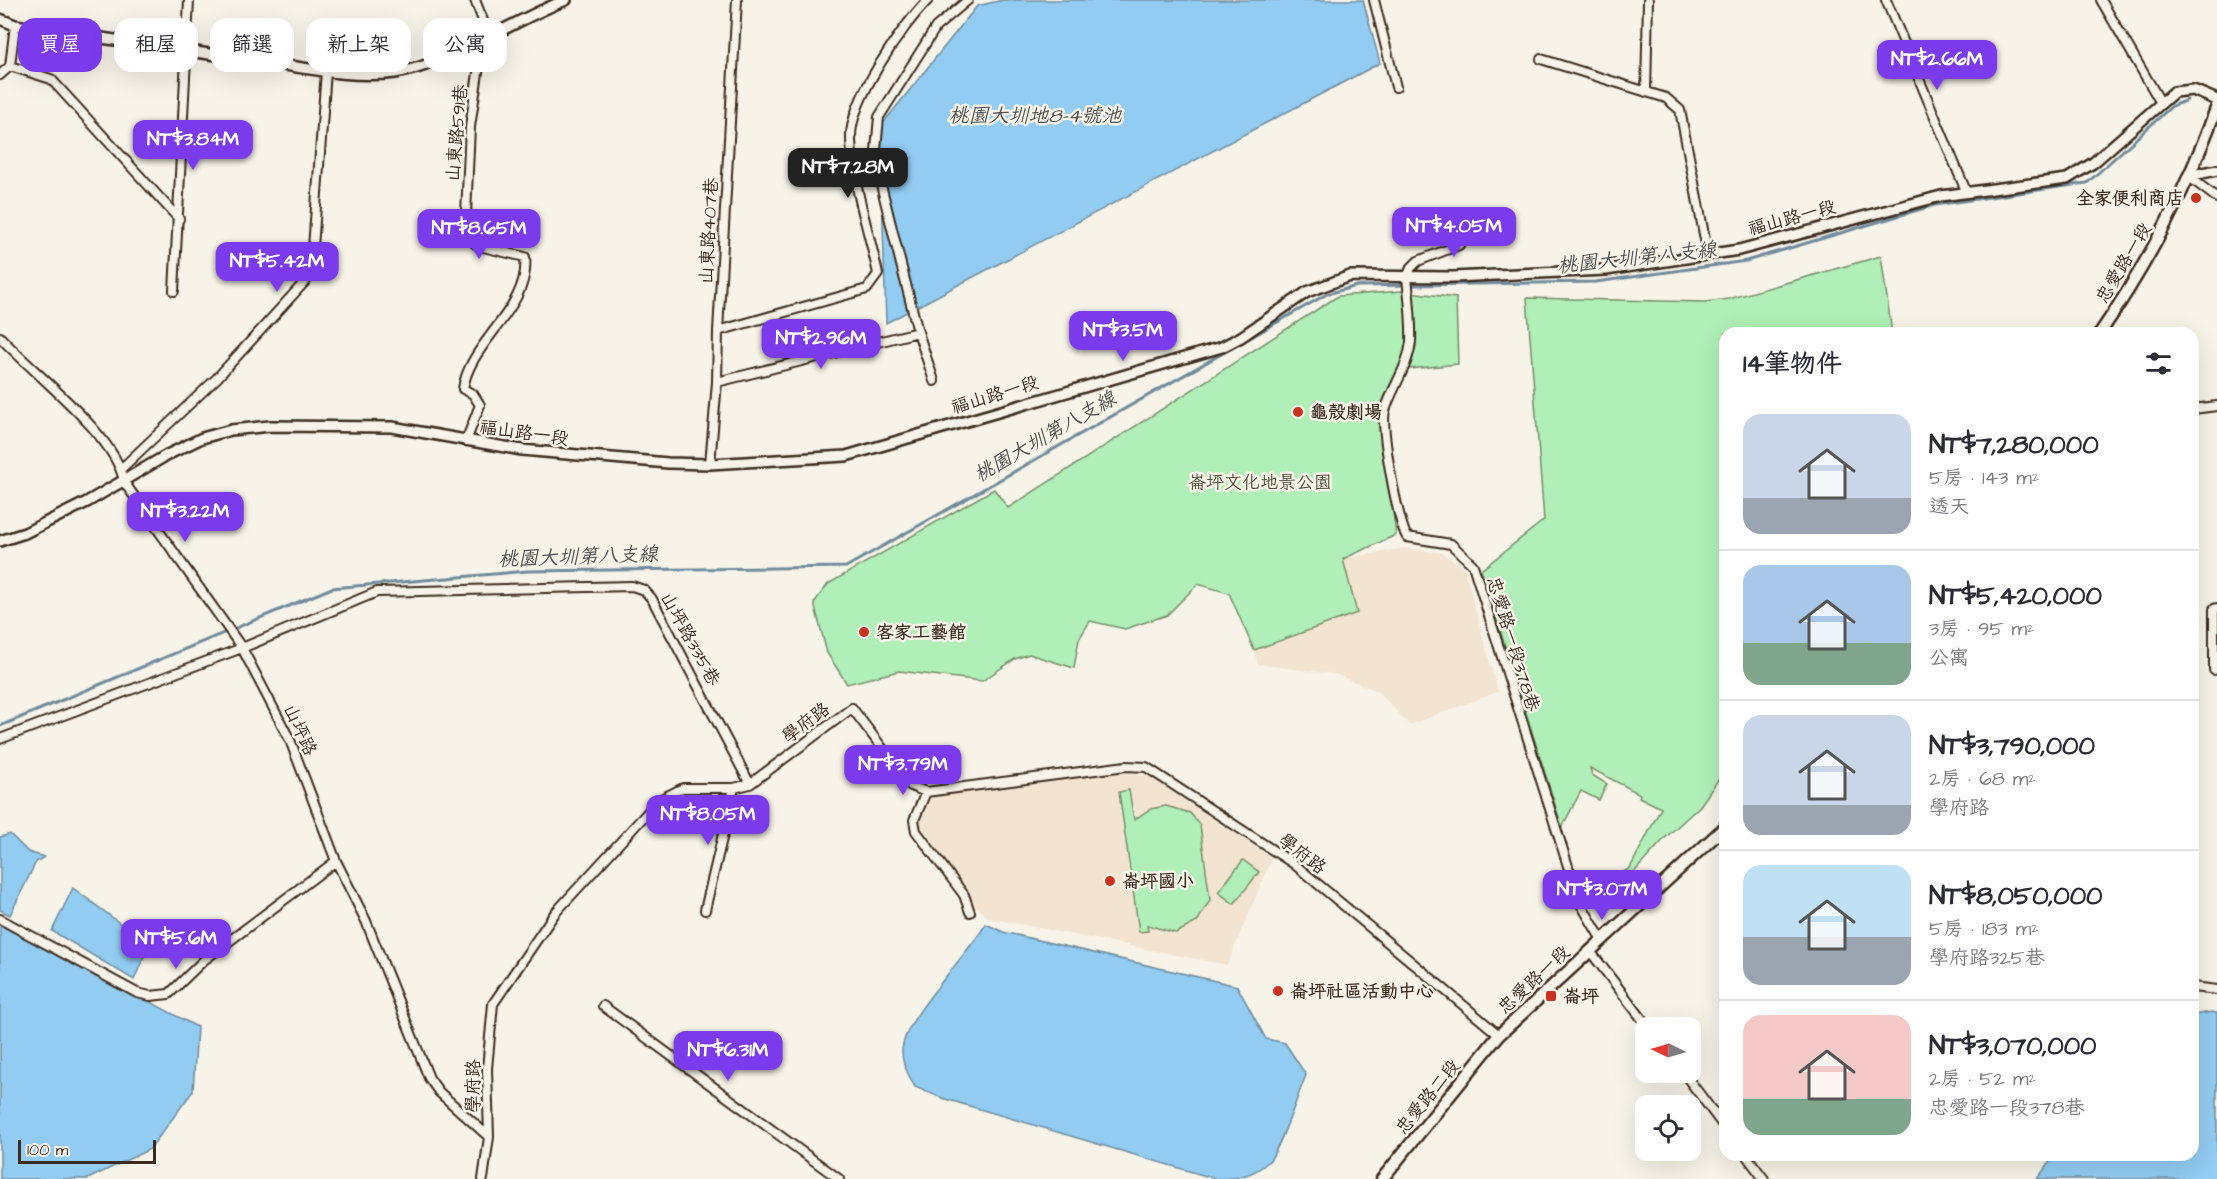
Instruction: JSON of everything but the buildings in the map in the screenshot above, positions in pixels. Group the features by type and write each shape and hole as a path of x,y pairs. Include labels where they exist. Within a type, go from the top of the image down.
{"main road":[{"name":"忠愛路一段","path":"2104,327 2145,266 2166,226 2217,106"},
{"name":"忠愛路一段","path":"1499,1035 1719,833"},
{"name":"忠愛路二段","path":"1382,1179 1499,1035"}],"street":[{"path":"188,18 189,0"},
{"path":"475,0 482,18"},
{"path":"507,26 533,12 566,0"},
{"name":"山東路407巷","path":"710,464 717,382 737,0"},
{"path":"718,331 867,289 878,274 850,137 860,100 904,28 928,0"},
{"path":"934,381 918,332 875,161 879,117 936,27 968,0"},
{"path":"1374,0 1396,87"},
{"path":"1646,92 1648,0"},
{"path":"1886,0 1966,191"},
{"path":"2101,0 2161,104"},
{"path":"0,18 15,25 114,40"},
{"path":"0,75 10,66 15,25"},
{"path":"198,53 306,67"},
{"path":"1541,58 1666,98 1680,110 1708,255"},
{"path":"10,66 51,79 179,219"},
{"path":"174,291 184,72"},
{"path":"122,468 217,378 311,275 326,72"},
{"path":"360,72 393,74 402,72"},
{"name":"山東路591巷","path":"466,441 480,405 473,394 463,389 465,374 510,306 526,270 525,257 479,246 471,243 465,236 470,127 478,72"},
{"name":"福山路一段","path":"0,541 25,533 124,482 167,455 202,438 251,428 392,427 466,441 570,456 710,464 846,456 1222,347 1251,331 1307,292 1350,276 1408,282 1606,270 1739,250 1966,191 2067,179 2093,163 2174,92 2193,90 2217,100"},
{"path":"2188,176 2217,170"},
{"path":"2188,176 2217,198"},
{"path":"1408,282 1418,261 1459,245 1474,224"},
{"name":"忠愛路一段378巷","path":"1408,282 1411,342 1406,365 1384,413 1394,499 1401,528 1407,537 1451,544 1473,565 1579,901 1602,940"},
{"path":"717,382 918,332"},
{"name":"山坪路","path":"0,337 104,438 122,468 124,482 242,648 291,740 336,861 366,921 429,1078 439,1092 489,1137"},
{"path":"2199,408 2217,406"},
{"name":"山坪路335巷","path":"0,739 242,648 377,592 632,586 644,590 652,599 750,784"},
{"path":"2214,670 2214,609 2217,608"},
{"name":"學府路","path":"489,1137 487,1069 493,1004 555,913 659,800 683,788 734,788 750,784 852,708 911,786 926,792 1126,766 1146,767 1294,864 1499,1035"},
{"path":"705,910 734,788"},
{"path":"926,792 914,820 916,831 964,895 970,912"},
{"path":"0,920 137,993 150,996 169,994 204,960 336,861"},
{"path":"1590,951 1641,1017"},
{"path":"2199,988 2217,990"},
{"path":"603,1006 839,1179"},
{"path":"1691,1083 1719,1120"},
{"path":"483,1179 489,1137"},
{"path":"1750,1161 1764,1179"}],"shaded area":[{"path":"1404,548 1442,553 1464,568 1498,692 1409,725 1378,691 1335,674 1258,664 1254,650 1357,613 1343,559"},
{"name":"崙坪國小","path":"1123,771 1150,777 1272,858 1227,965 989,918 974,904 920,826 921,809 934,794"}],"green space":[{"path":"1881,256 1891,327 1719,327 1719,779 1700,806 1665,838 1627,880 1602,897 1585,899 1582,891 1604,884 1630,868 1661,808 1639,797 1640,794 1590,768 1592,775 1607,784 1599,800 1581,791 1562,827 1481,570 1544,520 1527,298 1705,302 1729,299"},
{"name":"崙坪文化地景公園","path":"1402,291 1456,298 1458,364 1400,370 1380,411 1396,535 1343,559 1357,613 1254,650 1229,593 1198,584 1167,615 1125,629 1090,621 1079,639 1074,668 1029,654 1015,659 982,681 899,671 847,684 827,653 814,603 828,584 994,489 1008,508 1338,296"},
{"path":"1129,790 1134,820 1150,809 1166,806 1190,813 1200,825 1210,900 1197,922 1176,933 1147,925 1148,931 1139,932 1119,792"},
{"path":"1243,860 1259,872 1234,904 1218,892"}],"water":[{"name":"桃園大圳地8-4號池","path":"1003,0 1363,0 1380,63 886,323 880,127 977,6"},
{"path":"10,834 28,852 44,857 36,862 10,915 0,910 0,837"},
{"path":"73,888 149,945 134,980 52,931"},
{"path":"0,921 197,1027 193,1091 150,1149 88,1179 0,1179"},
{"path":"986,924 1003,932 1237,986 1266,1039 1285,1043 1306,1075 1273,1156 1256,1171 1244,1176 1216,1179 942,1098 915,1087 902,1056 903,1044 908,1031 927,1000"},
{"path":"2217,1013 2217,1179 2037,1179 2050,1161 2199,1161 2199,1014"}],"waterway":[{"name":"桃園大圳第八支線","path":"0,726 332,588 528,571 846,567 1327,294 1357,286 1596,282 1746,261 1935,205 2087,183 2172,106 2187,100"}],"place":[{"name":"全家便利商店","path":"2196,198"},
{"name":"龜殼劇場","path":"1298,412"},
{"name":"客家工藝館","path":"864,632"},
{"name":"崙坪國小","path":"1110,881"},
{"name":"崙坪社區活動中心","path":"1278,991"},
{"name":"崙坪","path":"1551,996"}]}
